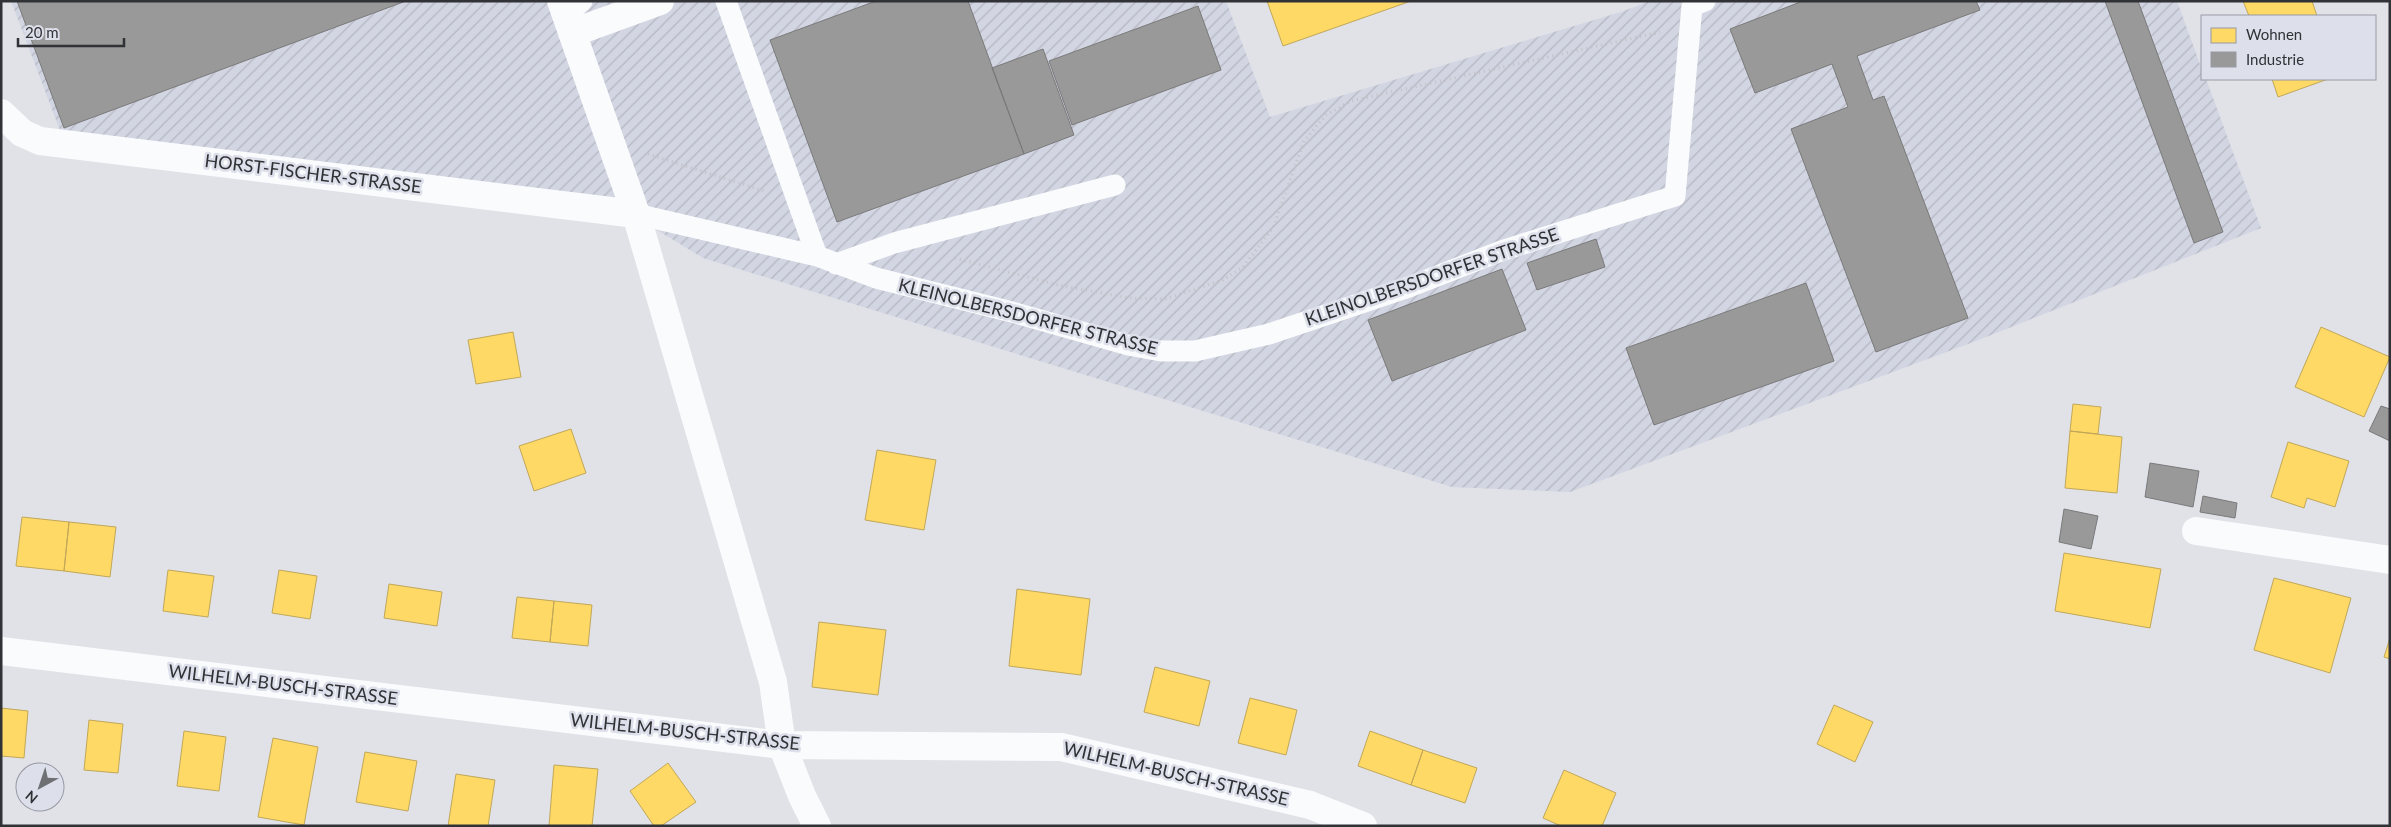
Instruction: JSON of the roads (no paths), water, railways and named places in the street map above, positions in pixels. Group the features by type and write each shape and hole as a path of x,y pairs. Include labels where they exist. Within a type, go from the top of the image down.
{"street":[{"path":"660,1 570,13 610,141 636,214 773,682 782,745 802,796 817,826"},
{"name":"HORST-FISCHER-STRASSE","path":"1,113 22,133 40,141 636,214"},
{"path":"2196,530 2390,560"},
{"name":"WILHELM-BUSCH-STRASSE","path":"1,651 782,745 1061,747 1310,805 1363,826"}],"lane":[{"path":"726,1 817,256"},
{"name":"KLEINOLBERSDORFER STRASSE","path":"636,214 817,256 876,278 1012,312 1128,345 1161,351 1195,351 1269,334 1409,287 1501,251 1675,196 1692,6 1705,1"},
{"path":"836,264 894,243 1115,185"}]}
